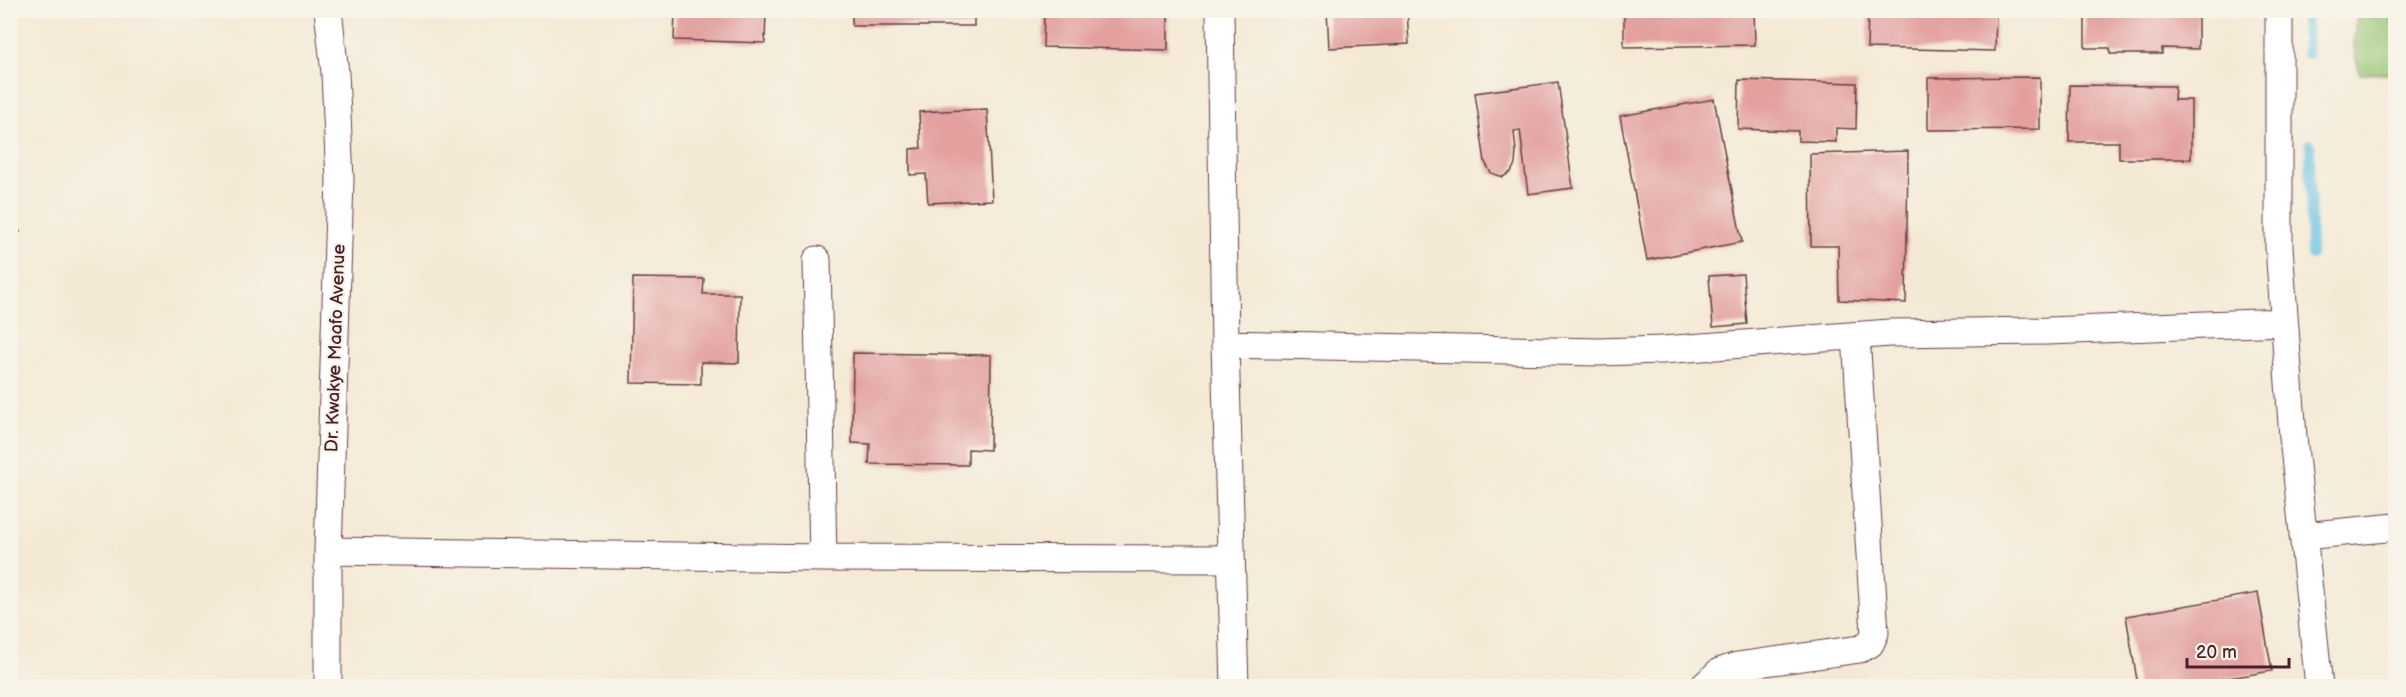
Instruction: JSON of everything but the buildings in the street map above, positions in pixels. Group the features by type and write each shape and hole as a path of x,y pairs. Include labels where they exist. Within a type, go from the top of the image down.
{"street":[{"name":"Dr. Kwakye Maafo Avenue","path":"328,10 335,73 340,180 328,551 328,687"},
{"path":"1220,10 1225,344 1235,687"},
{"path":"2279,10 2279,247 2303,536 2319,687"},
{"path":"818,260 824,558"},
{"path":"1225,344 1599,352 1890,333 2047,332 2284,322"},
{"path":"1704,687 1719,672 1737,666 1860,649 1870,644 1873,638 1875,633 1856,336"},
{"path":"2303,536 2396,527"},
{"path":"328,551 824,558 1231,559"}],"green space":[{"path":"2359,11 2389,11 2395,31 2395,73 2361,74 2354,42"}],"waterway":[{"path":"2306,10 2307,54"},
{"path":"2310,144 2311,256"}]}
